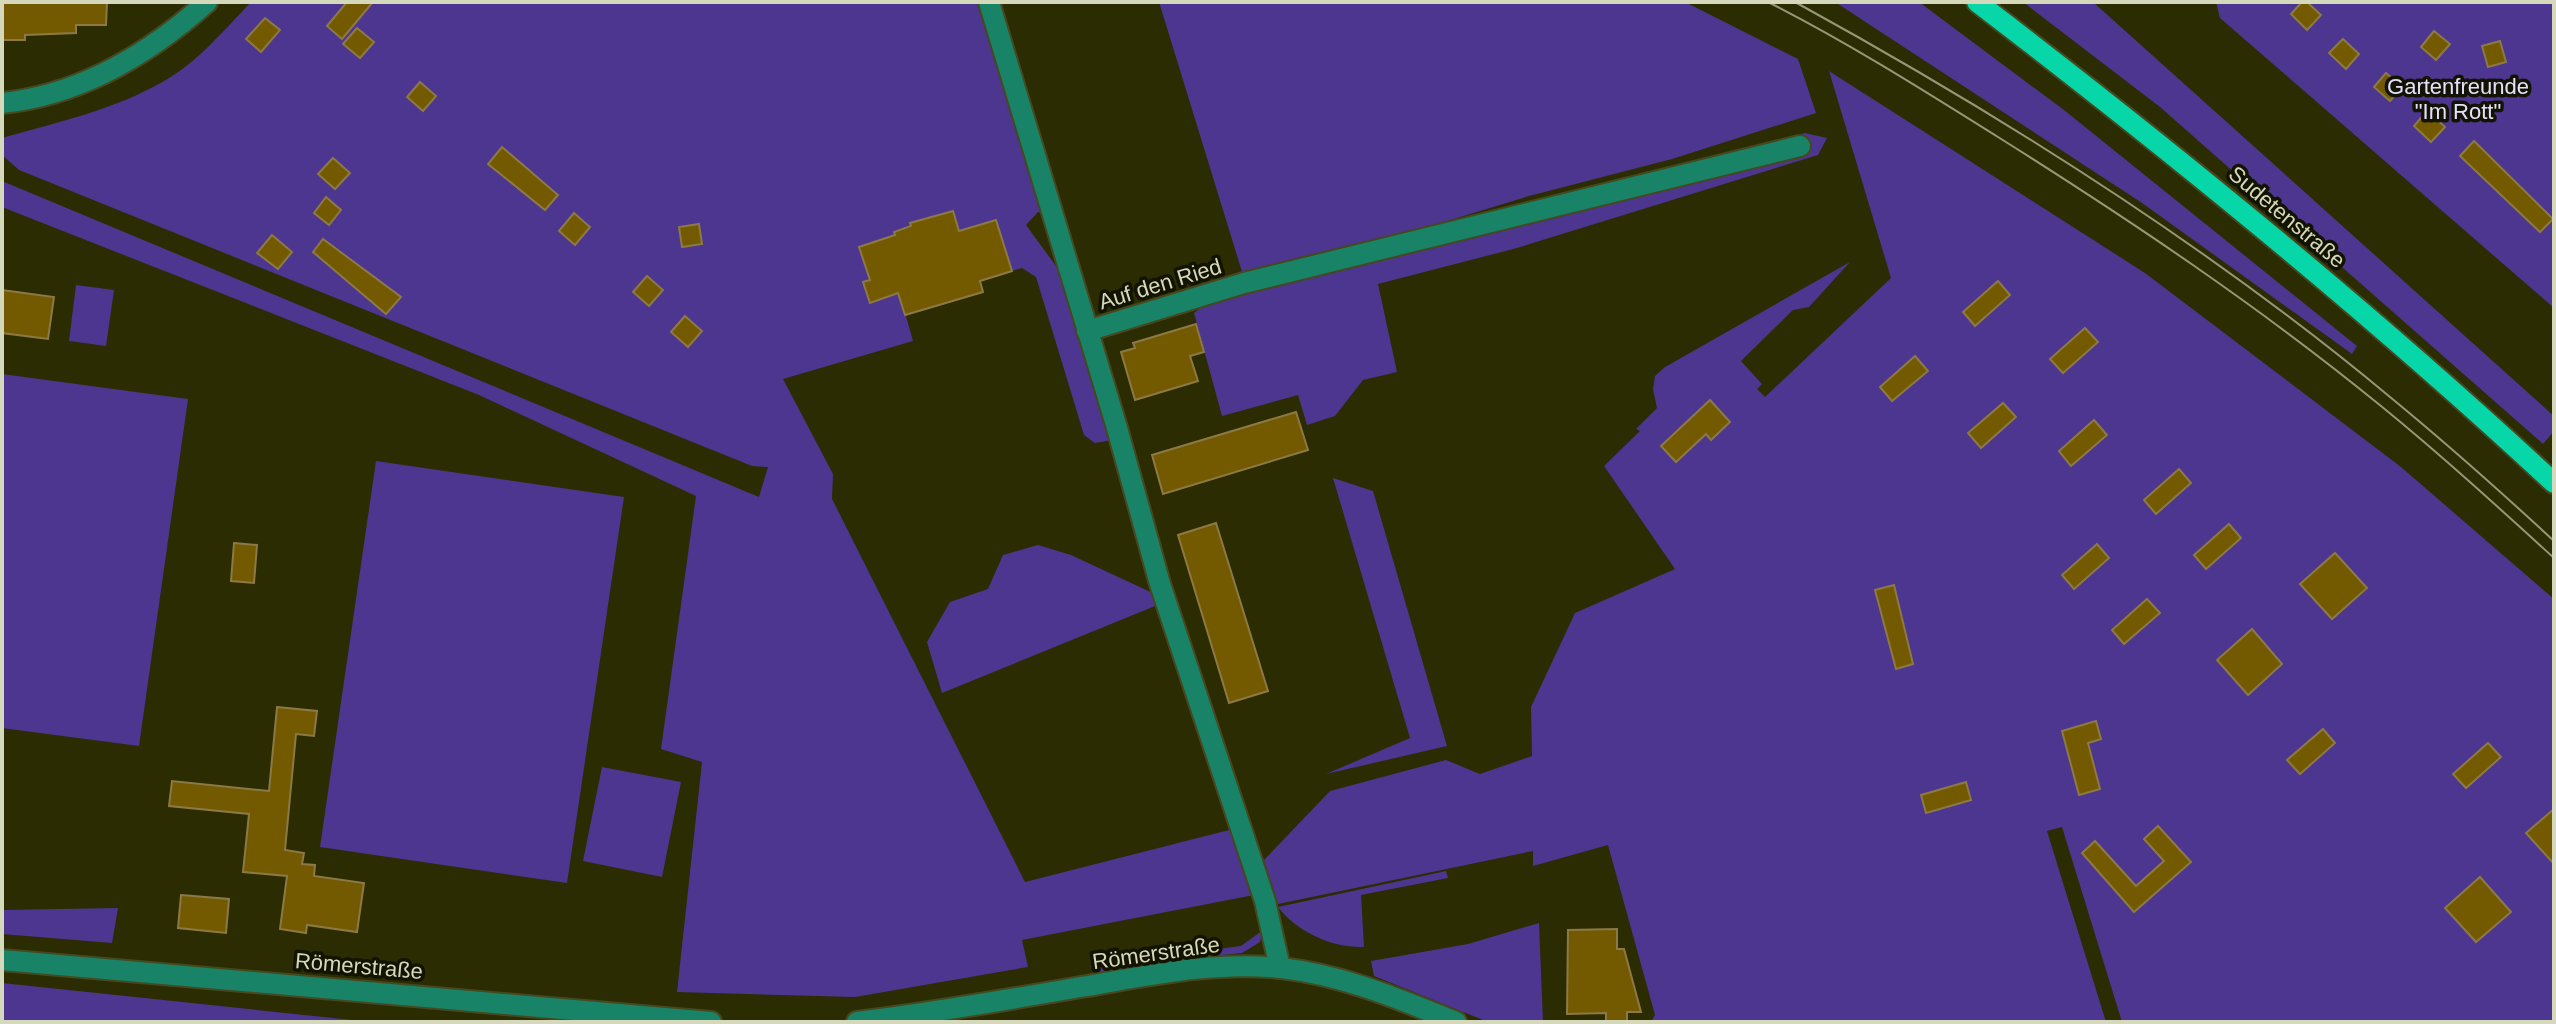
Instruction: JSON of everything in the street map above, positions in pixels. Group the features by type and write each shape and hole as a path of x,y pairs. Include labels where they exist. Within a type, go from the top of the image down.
{"main road":[{"name":"Sudetenstraße","path":"1977,2 2262,226 2554,483"}],"street":[{"path":"2,103 69,88 127,62 171,33 207,2"},
{"path":"989,2 1087,331"},
{"name":"Auf den Ried","path":"1280,968 1269,913 1160,584 1087,331 1260,279 1800,146"},
{"name":"Römerstraße","path":"2,960 711,1022"},
{"name":"Römerstraße","path":"857,1022 929,1014 1181,970 1228,966 1280,968 1336,979 1382,992 1456,1022"}],"green space":[{"path":"251,2 984,2 1047,215 1038,212 1026,225 1064,277 1112,440 1095,443 1084,435 1036,277 1022,268 980,280 983,292 906,316 913,341 783,379 833,474 832,499 1025,882 1233,829 1254,895 1022,940 1028,967 855,997 677,992 702,762 661,749 696,496 479,395 2,207 2,181 759,497 768,467 752,466 19,170 2,155 2,138 106,108 164,81 199,55"},
{"path":"1159,2 1685,2 1798,59 1816,113 1672,159 1529,196 1398,236 1243,275"},
{"path":"1835,2 1919,2 2064,110 2357,346 2352,354 2142,203"},
{"path":"2023,2 2093,2 2554,416 2554,431 2543,444 2160,107"},
{"name":"Gartenfreunde \"Im Rott\"","path":"2216,2 2554,2 2554,308 2220,18"},
{"path":"1829,71 2145,273 2401,467 2554,599 2554,1022 2122,1022 2062,827 2047,831 2106,1022 1651,1022 1655,1015 1608,845 1533,866 1533,851 1278,904 1264,860 1330,791 1446,760 1480,774 1532,756 1531,707 1575,613 1675,569 1604,466 1640,431 1636,429 1657,408 1653,389 1655,376 1665,367 1850,262 1809,307 1793,310 1741,361 1762,384 1757,389 1765,397 1891,278"},
{"path":"1805,133 1827,138 1818,155 1517,248 1378,284 1397,372 1363,380 1335,416 1307,425 1298,395 1222,416 1194,313 1207,303 1279,282 1398,256 1485,228 1675,178"},
{"path":"76,285 114,290 106,346 69,341"},
{"path":"2,374 188,399 139,746 2,728"},
{"path":"376,461 624,497 567,883 320,847"},
{"path":"1333,478 1373,491 1447,746 1326,774 1410,738"},
{"path":"1038,545 1071,555 1157,595 1160,604 942,693 927,642 950,602 988,589 1003,555"},
{"path":"602,767 681,782 662,877 583,861"},
{"path":"1446,871 1448,878 1361,895 1364,947 1340,945 1316,937 1295,924 1278,907"},
{"path":"118,908 112,943 2,934 2,910"},
{"path":"1539,923 1543,1022 1488,1022 1374,976 1371,961 1468,944"},
{"path":"1263,930 1260,942 1242,953 1099,972 1090,966 1241,946"},
{"path":"2,983 371,1022 2,1022"}],"building":[{"path":"2,2 107,2 106,25 76,25 76,33 25,35 25,40 2,40"},
{"path":"347,2 373,2 342,39 327,26"},
{"path":"2302,2 2307,2 2321,15 2307,30 2291,14"},
{"path":"265,18 280,30 261,52 246,39"},
{"path":"357,28 374,42 360,58 343,44"},
{"path":"2434,31 2450,44 2436,60 2421,47"},
{"path":"2343,39 2359,54 2346,69 2329,53"},
{"path":"2500,41 2506,62 2488,67 2482,46"},
{"path":"2386,73 2402,87 2390,101 2374,87"},
{"path":"420,82 436,96 423,111 407,97"},
{"path":"2427,111 2445,127 2431,142 2414,126"},
{"path":"2474,141 2553,219 2540,232 2460,156"},
{"path":"502,147 558,195 545,210 488,164"},
{"path":"333,158 350,173 335,189 318,174"},
{"path":"326,197 341,210 329,225 314,213"},
{"path":"953,211 959,231 996,220 1012,271 980,281 983,292 905,315 898,293 870,303 863,282 870,280 859,247 895,235 894,232 911,226 910,223"},
{"path":"574,213 590,227 575,245 559,231"},
{"path":"699,224 702,244 682,247 679,227"},
{"path":"272,235 292,252 278,269 257,253"},
{"path":"323,239 401,297 386,314 313,252"},
{"path":"647,276 663,290 649,306 633,292"},
{"path":"1998,281 2010,295 1975,326 1963,312"},
{"path":"2,290 54,297 48,339 2,333"},
{"path":"685,316 702,331 688,347 671,332"},
{"path":"1196,324 1204,352 1190,356 1198,381 1135,400 1121,352 1135,348 1133,343"},
{"path":"2085,328 2098,342 2063,373 2050,359"},
{"path":"1915,356 1928,371 1892,401 1880,387"},
{"path":"1710,400 1730,422 1711,440 1706,434 1676,462 1661,446"},
{"path":"2003,403 2016,417 1981,448 1968,433"},
{"path":"1296,412 1308,450 1163,494 1152,455"},
{"path":"2094,420 2107,435 2071,466 2059,451"},
{"path":"2179,469 2191,483 2156,514 2144,500"},
{"path":"1216,523 1268,691 1229,703 1178,535"},
{"path":"2229,524 2241,538 2206,569 2194,555"},
{"path":"234,543 257,545 254,583 231,581"},
{"path":"2097,544 2109,558 2074,589 2062,575"},
{"path":"2335,553 2367,588 2332,619 2300,584"},
{"path":"1894,585 1913,664 1896,669 1875,590"},
{"path":"2147,599 2160,613 2124,644 2112,630"},
{"path":"2252,629 2282,664 2248,695 2217,660"},
{"path":"277,707 317,711 314,736 296,734 285,850 304,853 302,864 315,865 314,876 364,883 357,932 307,925 306,933 280,929 287,876 243,872 249,814 169,806 172,781 269,791"},
{"path":"2096,721 2101,739 2088,743 2100,789 2079,795 2062,731"},
{"path":"2323,729 2335,743 2300,774 2287,760"},
{"path":"2488,743 2501,757 2466,788 2453,774"},
{"path":"1966,782 1971,800 1926,813 1921,795"},
{"path":"2554,809 2554,864 2526,833"},
{"path":"2158,826 2191,862 2134,912 2082,853 2095,841 2136,886 2164,861 2144,839"},
{"path":"2480,877 2511,912 2476,942 2445,908"},
{"path":"181,895 229,899 226,933 178,928"},
{"path":"1617,929 1617,949 1624,949 1641,1012 1627,1012 1627,1022 1606,1022 1606,1013 1567,1014 1568,930"}],"tram line":[{"path":"1768,2 1856,50 1998,137 2097,200 2241,299 2403,424 2554,558"},
{"path":"1795,2 1949,90 2177,235 2250,287 2390,397 2554,541"}]}
